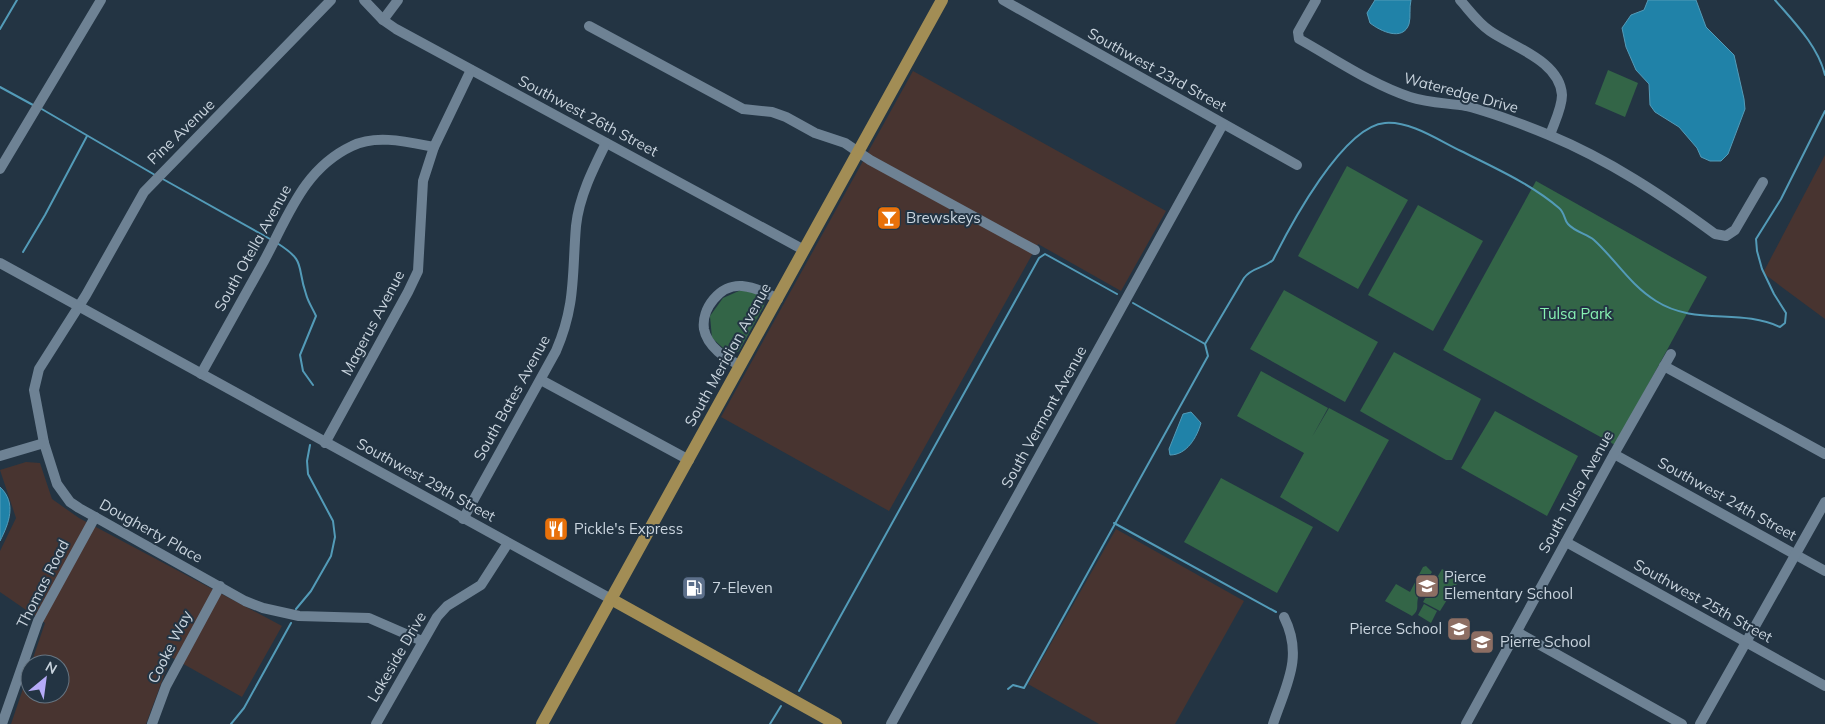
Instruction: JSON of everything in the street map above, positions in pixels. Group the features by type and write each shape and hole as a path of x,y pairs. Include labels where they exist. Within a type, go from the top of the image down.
{"main road":[{"name":"South Meridian Avenue","path":"542,724 942,0"},
{"name":"Southwest 29th Street","path":"611,599 836,724"}],"street":[{"path":"0,169 101,0"},
{"name":"Pine Avenue","path":"78,305 133,207 157,176 234,101 331,0"},
{"name":"Southwest 26th Street","path":"364,0 383,20 471,70 804,250"},
{"path":"383,20 398,0"},
{"name":"Southwest 23rd Street","path":"1003,0 1297,165"},
{"name":"Wateredge Drive","path":"1316,0 1298,32 1299,39 1392,90 1412,98 1466,106 1503,117 1550,135 1636,178 1715,234 1726,236 1735,230 1763,182"},
{"path":"1460,0 1488,30 1536,59 1555,75 1562,93 1561,104 1550,135"},
{"path":"589,26 743,108 772,112 815,132 845,143 1034,250"},
{"name":"Magerus Avenue","path":"325,443 418,271 423,181 434,147 471,70"},
{"name":"South Vermont Avenue","path":"891,724 1223,124"},
{"name":"South Otella Avenue","path":"201,374 274,241 288,211 308,180 329,159 353,145 378,140 434,147"},
{"name":"South Bates Avenue","path":"463,519 541,380 566,329 574,276 578,216 592,171 606,143"},
{"name":"Southwest 29th Street","path":"0,263 611,599"},
{"path":"741,365 727,358 711,345 704,329 706,309 716,296 728,287 741,285 778,298"},
{"name":"Dougherty Place","path":"78,305 39,369 34,390 44,444 53,475 62,493 70,502 245,601 280,613 328,618 369,618 422,641"},
{"name":"South Tulsa Avenue","path":"1469,723 1614,454 1672,354"},
{"path":"1664,366 1825,454"},
{"path":"541,380 688,460"},
{"path":"0,456 44,444"},
{"name":"Southwest 24th Street","path":"1614,454 1825,571"},
{"path":"1700,724 1825,502"},
{"name":"Thomas Road","path":"2,724 38,621 95,517"},
{"name":"Southwest 25th Street","path":"1566,542 1825,686"},
{"name":"Lakeside Drive","path":"376,724 437,617 447,606 481,585 508,544"},
{"name":"Cooke Way","path":"152,724 166,686 220,586"},
{"path":"1273,724 1294,655 1288,622"},
{"path":"1517,632 1682,724"}],"shaded area":[{"path":"913,71 1166,211 1121,291 1038,244 889,511 721,417"},
{"path":"1825,155 1825,319 1763,273"},
{"path":"26,462 40,463 52,499 79,518 282,626 242,697 171,657 146,724 11,724 20,697 20,704 70,704 70,654 34,654 45,623 0,592 0,551 16,518 0,470"},
{"path":"1116,529 1244,601 1175,724 1099,724 1028,684"}],"green space":[{"path":"1608,70 1638,83 1625,117 1595,104"},
{"path":"1347,166 1408,200 1358,289 1298,256"},
{"name":"Tulsa Park","path":"1536,181 1707,277 1615,445 1443,350"},
{"path":"1418,205 1483,241 1433,331 1368,295"},
{"path":"741,290 754,292 765,300 764,306 739,351 731,355 712,338 710,316 723,298"},
{"path":"1284,290 1378,342 1345,402 1250,349"},
{"path":"1394,352 1481,399 1452,460 1446,460 1360,411"},
{"path":"1261,371 1328,408 1312,437 1329,408 1389,440 1338,532 1280,497 1304,453 1237,416"},
{"path":"1495,411 1578,456 1547,516 1461,468"},
{"path":"1221,478 1313,527 1277,593 1184,542"},
{"path":"1426,566 1432,572 1420,591 1417,610 1412,616 1385,601 1396,584 1410,592 1423,567"},
{"path":"1442,569 1460,579 1440,611 1423,602"},
{"path":"1424,604 1437,611 1431,623 1418,615"}],"water":[{"path":"1375,0 1411,0 1410,21 1402,33 1385,32 1370,23 1367,13"},
{"path":"1648,0 1696,0 1706,27 1734,55 1745,109 1728,154 1721,161 1710,161 1701,157 1697,148 1679,127 1655,112 1650,105 1649,84 1636,70 1626,47 1622,28 1631,15 1644,10"},
{"path":"1191,412 1201,423 1197,434 1186,449 1170,455 1169,449 1183,414"},
{"path":"0,487 8,500 10,513 0,541"}],"waterway":[{"path":"0,29 17,0"},
{"path":"1775,0 1811,44 1822,64 1825,75"},
{"path":"0,87 33,105"},
{"path":"40,108 155,175"},
{"path":"1008,689 1013,685 1024,688 1208,356 1205,344 1244,278 1250,272 1273,260 1320,180 1352,141 1369,128 1385,123 1395,123 1414,128 1525,184 1559,208 1568,224 1574,229 1594,240 1638,288 1671,309 1702,315 1749,318 1765,321 1780,327 1785,323 1786,313 1762,269 1756,239 1781,199 1825,111"},
{"path":"23,252 87,136"},
{"path":"161,178 270,239"},
{"path":"277,243 297,260 307,297 316,316 300,355 303,371 313,385"},
{"path":"799,691 1039,258 1045,254 1117,294"},
{"path":"1133,303 1205,344"},
{"path":"296,609 311,591 331,556 335,537 333,521 308,474 307,461 310,445"},
{"path":"1114,523 1276,612"},
{"path":"231,724 244,708 291,623"},
{"path":"770,724 781,706"}],"place":[{"name":"Brewskeys","path":"889,218"},
{"name":"Pickle's Express","path":"556,529"},
{"name":"Pierce Elementary School","path":"1427,586"},
{"name":"7-Eleven","path":"694,588"},
{"name":"Pierce School","path":"1459,629"},
{"name":"Pierre School","path":"1482,642"}]}
